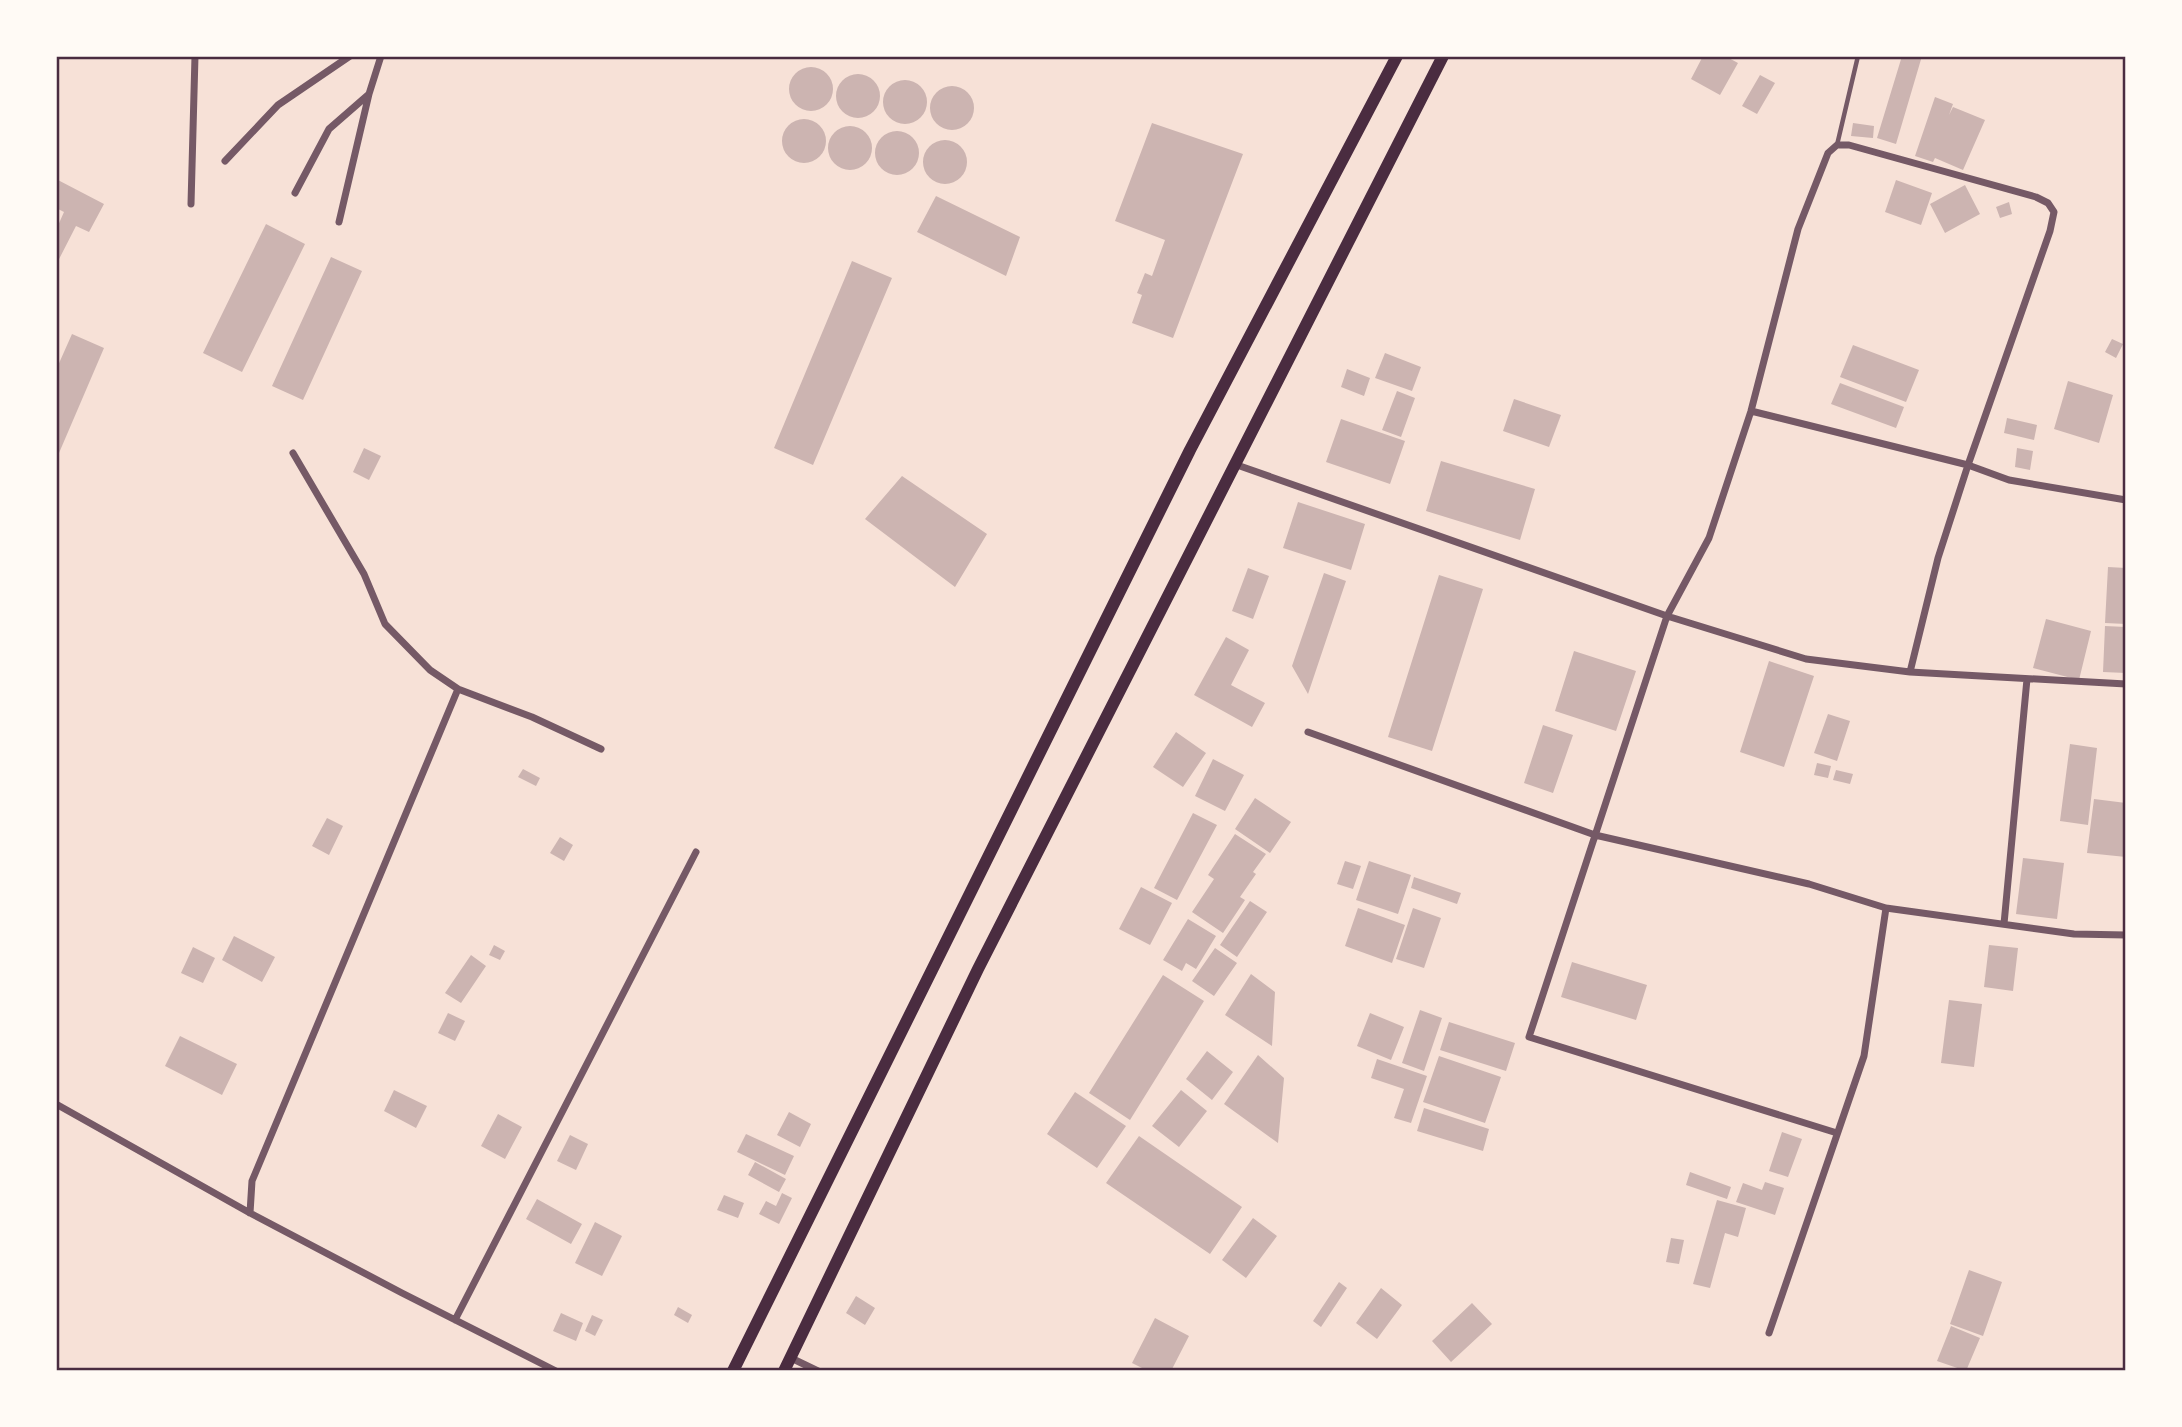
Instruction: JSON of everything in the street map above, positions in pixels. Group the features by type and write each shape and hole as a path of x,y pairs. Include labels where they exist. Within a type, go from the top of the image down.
{"main road":[{"path":"733,1371 1190,450 1396,56"},
{"path":"784,1371 978,969 1443,56"}],"street":[{"path":"191,204 195,56"},
{"path":"225,161 278,105 350,56"},
{"path":"339,222 369,94 381,56"},
{"path":"295,193 329,129 369,94"},
{"path":"1837,1133 1530,1037 1667,616 1709,538 1751,411 1798,229 1828,153 1837,145 1849,145 2036,197 2048,203 2054,212 1938,558 1910,672"},
{"path":"1751,411 1968,465 2010,480 2126,500"},
{"path":"293,453 364,574 385,624 430,670 458,689 532,717 601,749"},
{"path":"1237,465 1667,616 1805,659 1910,672 2126,684"},
{"path":"2004,924 2027,679"},
{"path":"250,1213 252,1181 458,689"},
{"path":"1308,732 1595,835 1809,884 1886,908 2074,934 2126,935"},
{"path":"455,1320 696,852"},
{"path":"1769,1333 1864,1056 1886,908"},
{"path":"56,1104 250,1213 556,1371"},
{"path":"791,1358 818,1371"}],"lane":[{"path":"1837,145 1858,56"}],"building":[{"path":"1249,56 1249,59 1214,58"},
{"path":"1703,56 1725,56 1738,63 1720,95 1691,79"},
{"path":"1902,56 1922,56 1896,144 1877,138"},
{"path":"811,67 820,68 827,73 832,80 832,98 827,105 820,110 811,111 802,110 795,105 790,98 789,89 790,80 795,73 802,68"},
{"path":"858,74 867,75 874,80 879,87 879,105 874,112 867,117 858,118 849,117 842,112 837,105 836,96 837,87 842,80 849,75"},
{"path":"1760,75 1775,83 1757,114 1742,106"},
{"path":"905,80 914,81 921,86 926,93 926,111 921,118 914,123 905,124 896,123 889,118 884,111 883,102 884,93 889,86 896,81"},
{"path":"952,86 961,87 968,92 973,99 973,117 968,124 961,129 952,130 943,129 936,124 931,117 930,108 931,99 936,92 943,87"},
{"path":"1935,97 1953,104 1949,115 1953,107 1985,120 1963,170 1935,158 1933,162 1915,156"},
{"path":"804,119 813,120 820,125 825,132 825,150 820,157 813,162 804,163 795,162 788,157 783,150 782,141 783,132 788,125 795,120"},
{"path":"1152,123 1243,154 1173,338 1132,323 1142,295 1137,293 1145,273 1152,276 1165,240 1115,221"},
{"path":"1853,123 1874,126 1873,138 1851,136"},
{"path":"850,126 859,127 866,132 871,139 871,157 866,164 859,169 850,170 841,169 834,164 829,157 828,148 829,139 834,132 841,127"},
{"path":"897,131 906,132 913,137 918,144 918,162 913,169 906,174 897,175 888,174 881,169 876,162 875,153 876,144 881,137 888,132"},
{"path":"945,140 954,141 961,146 966,153 966,171 961,178 954,183 945,184 936,183 929,178 924,171 923,162 924,153 929,146 936,141"},
{"path":"56,179 104,204 89,232 76,226 56,265 56,230 64,212 56,208"},
{"path":"1896,180 1932,193 1921,225 1885,212"},
{"path":"1965,185 1980,214 1945,233 1930,204"},
{"path":"936,196 1020,237 1006,276 917,232"},
{"path":"2009,202 2012,214 2000,218 1996,207"},
{"path":"266,224 305,244 242,372 203,353"},
{"path":"331,257 362,271 303,400 272,386"},
{"path":"852,261 892,278 813,465 774,448"},
{"path":"72,334 104,348 56,460 56,370"},
{"path":"2112,339 2123,344 2116,358 2105,352"},
{"path":"1853,345 1919,370 1906,402 1840,377"},
{"path":"1385,353 1421,367 1412,391 1375,378"},
{"path":"1347,369 1370,378 1364,396 1341,387"},
{"path":"2068,381 2113,395 2099,443 2054,429"},
{"path":"1840,383 1904,407 1896,428 1831,404"},
{"path":"1397,391 1415,398 1401,437 1382,430"},
{"path":"1514,399 1561,415 1549,447 1503,431"},
{"path":"2007,418 2037,425 2034,440 2004,433"},
{"path":"1341,419 1405,441 1390,484 1326,462"},
{"path":"364,448 381,456 369,480 353,472"},
{"path":"2017,448 2033,451 2030,470 2015,467"},
{"path":"1441,461 1535,489 1520,540 1426,511"},
{"path":"902,476 987,534 955,587 865,519"},
{"path":"1298,502 1365,524 1351,570 1283,548"},
{"path":"2108,567 2126,568 2126,624 2105,623"},
{"path":"1248,568 1269,576 1253,619 1232,611"},
{"path":"1324,573 1346,581 1308,694 1292,666"},
{"path":"1439,575 1483,589 1432,751 1388,737"},
{"path":"2046,619 2091,631 2079,680 2033,668"},
{"path":"2105,626 2126,627 2126,673 2103,672"},
{"path":"1226,637 1249,650 1231,685 1265,703 1252,727 1194,695"},
{"path":"1574,651 1636,671 1616,731 1555,711"},
{"path":"1769,661 1814,676 1784,767 1740,752"},
{"path":"1828,714 1850,721 1837,761 1814,753"},
{"path":"1543,725 1573,735 1553,793 1524,783"},
{"path":"1176,732 1206,753 1183,787 1153,767"},
{"path":"2070,744 2097,748 2088,825 2060,821"},
{"path":"1213,759 1244,775 1225,811 1195,796"},
{"path":"1817,763 1831,766 1828,778 1814,775"},
{"path":"523,769 540,778 536,786 518,777"},
{"path":"1836,770 1853,774 1850,784 1833,780"},
{"path":"1255,798 1291,822 1270,853 1235,829"},
{"path":"2094,799 2126,803 2126,857 2087,853"},
{"path":"1193,813 1217,825 1177,900 1154,888"},
{"path":"327,818 343,826 329,855 312,846"},
{"path":"1235,834 1266,854 1240,897 1245,900 1223,933 1192,912 1214,879 1208,875"},
{"path":"560,837 573,845 564,861 550,853"},
{"path":"2023,858 2064,863 2057,919 2016,914"},
{"path":"1345,861 1361,866 1353,889 1337,884"},
{"path":"1369,861 1411,875 1398,914 1356,900"},
{"path":"1414,877 1461,893 1457,904 1411,888"},
{"path":"1141,887 1172,903 1150,945 1119,929"},
{"path":"1250,901 1267,912 1237,957 1220,945"},
{"path":"1358,908 1405,925 1392,963 1345,946"},
{"path":"1413,908 1441,918 1424,968 1396,959"},
{"path":"1188,919 1216,936 1196,969 1186,963 1182,971 1163,960"},
{"path":"234,936 275,957 262,982 222,960"},
{"path":"494,945 505,951 500,960 489,955"},
{"path":"1989,945 2018,948 2013,991 1984,987"},
{"path":"193,947 215,958 203,983 181,973"},
{"path":"1215,948 1237,963 1214,996 1192,981"},
{"path":"471,955 486,966 461,1003 445,993"},
{"path":"1572,962 1647,985 1636,1020 1561,997"},
{"path":"1251,974 1275,992 1272,1046 1225,1015"},
{"path":"1163,975 1204,1001 1130,1120 1089,1093"},
{"path":"1949,1000 1982,1004 1974,1067 1941,1063"},
{"path":"1420,1010 1442,1018 1424,1071 1402,1063"},
{"path":"448,1013 465,1021 455,1041 438,1033"},
{"path":"1370,1013 1404,1027 1391,1060 1357,1046"},
{"path":"1449,1022 1515,1043 1506,1071 1440,1050"},
{"path":"180,1036 237,1064 222,1095 165,1066"},
{"path":"1207,1051 1233,1072 1212,1100 1186,1079"},
{"path":"1258,1055 1284,1078 1278,1143 1224,1104"},
{"path":"1439,1056 1501,1077 1485,1123 1423,1102"},
{"path":"1377,1059 1427,1076 1411,1123 1394,1118 1404,1089 1371,1078"},
{"path":"394,1090 427,1106 416,1128 384,1111"},
{"path":"1181,1090 1207,1111 1179,1147 1152,1126"},
{"path":"1075,1092 1126,1126 1097,1168 1047,1134"},
{"path":"1424,1108 1489,1129 1483,1151 1417,1131"},
{"path":"789,1112 811,1124 800,1147 777,1135"},
{"path":"498,1114 522,1127 505,1159 481,1146"},
{"path":"1782,1132 1802,1139 1788,1177 1769,1171"},
{"path":"746,1134 794,1156 785,1175 737,1152"},
{"path":"570,1135 588,1144 576,1170 557,1161"},
{"path":"1139,1136 1242,1207 1210,1254 1106,1183"},
{"path":"755,1162 786,1179 779,1192 748,1175"},
{"path":"1690,1172 1731,1187 1727,1199 1686,1185"},
{"path":"1765,1182 1784,1188 1775,1215 1736,1202 1743,1183 1762,1190"},
{"path":"782,1193 792,1198 779,1224 759,1214 766,1201 776,1206"},
{"path":"724,1195 744,1203 738,1218 717,1210"},
{"path":"537,1199 582,1224 571,1244 526,1219"},
{"path":"1717,1200 1746,1208 1738,1237 1725,1233 1710,1288 1693,1284"},
{"path":"1253,1218 1277,1236 1246,1278 1222,1260"},
{"path":"595,1222 622,1236 602,1276 575,1263"},
{"path":"1671,1238 1684,1240 1679,1264 1666,1262"},
{"path":"1969,1270 2002,1282 1983,1336 1950,1324"},
{"path":"1339,1282 1347,1288 1321,1327 1313,1321"},
{"path":"1381,1288 1402,1305 1377,1339 1356,1323"},
{"path":"856,1296 875,1308 865,1325 846,1313"},
{"path":"1472,1303 1492,1324 1451,1362 1432,1341"},
{"path":"678,1307 692,1315 688,1323 674,1315"},
{"path":"561,1313 583,1323 576,1341 553,1331"},
{"path":"592,1315 603,1320 595,1336 585,1331"},
{"path":"1155,1318 1189,1336 1171,1371 1148,1371 1132,1363"},
{"path":"1951,1326 1980,1338 1966,1371 1937,1361"}]}
